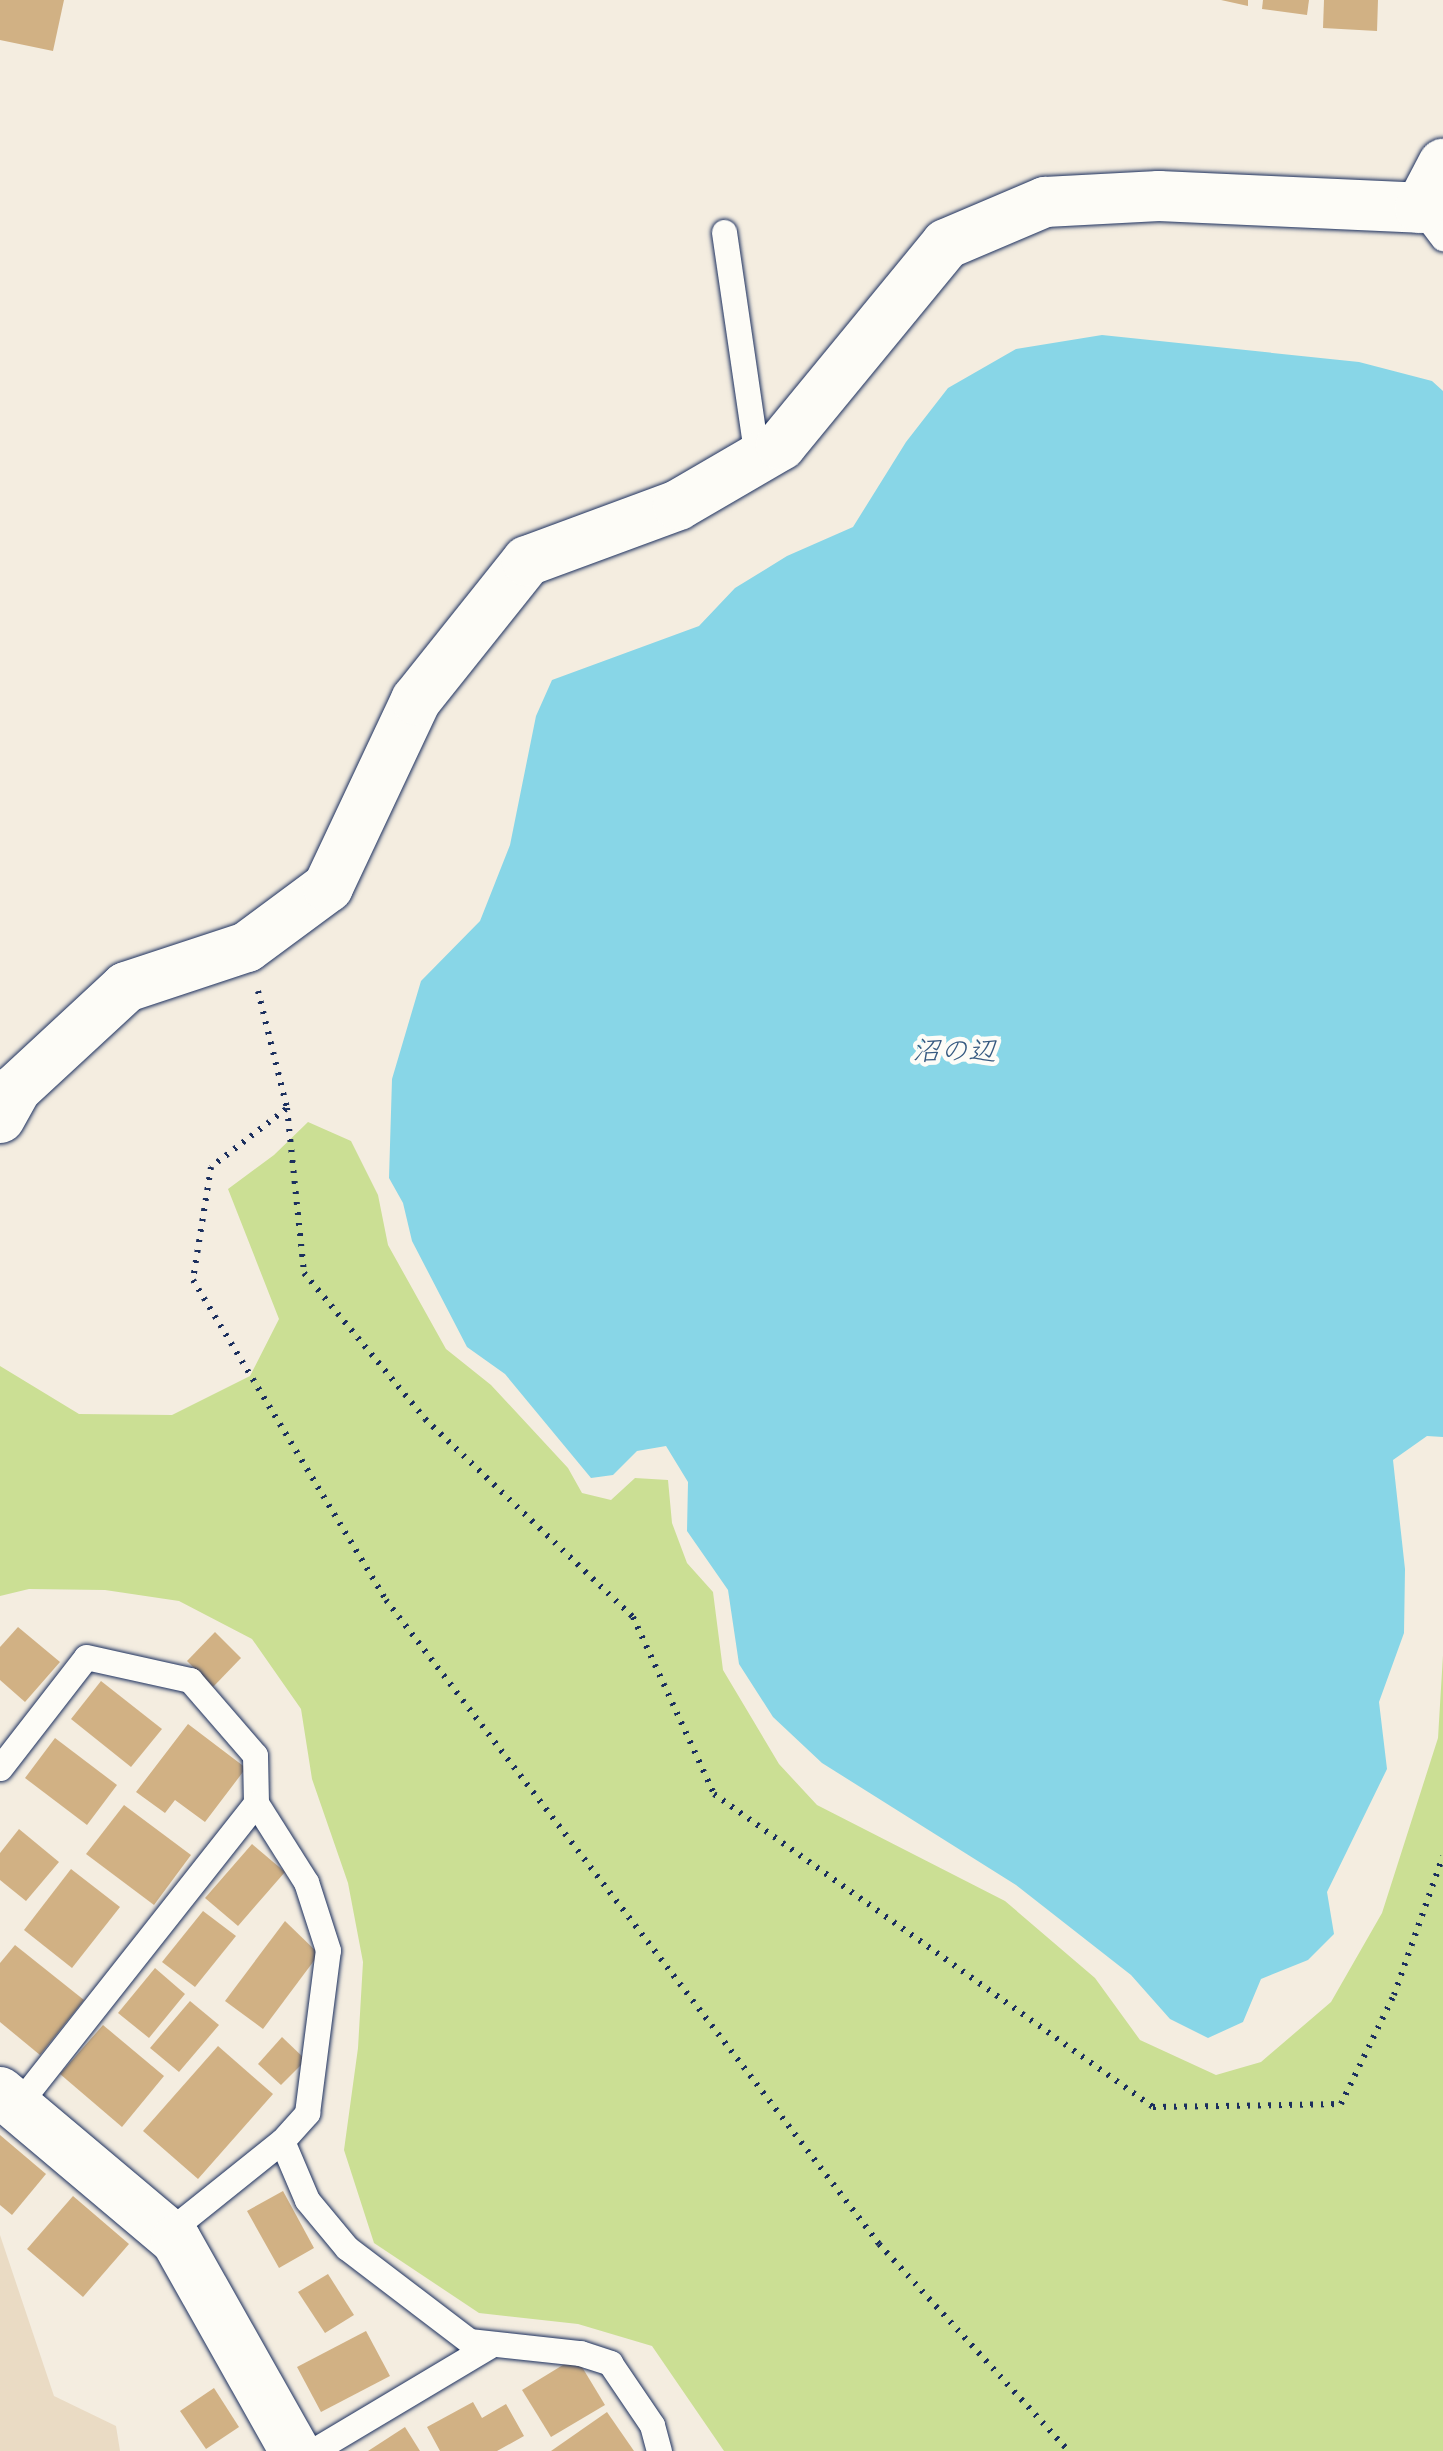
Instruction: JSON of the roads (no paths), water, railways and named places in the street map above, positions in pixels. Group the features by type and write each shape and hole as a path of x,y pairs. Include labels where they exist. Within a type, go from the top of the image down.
{"street":[{"path":"0,1118 16,1089 126,986 247,947 328,886 416,700 527,561 678,504 781,445 946,244 1045,202 1159,196 1436,199"},
{"path":"8,2099 176,2240 295,2451"}],"lane":[{"path":"724,232 757,459"},
{"path":"0,1768 86,1657 190,1680 256,1755 256,1803 306,1882 328,1950 307,2113 282,2141 167,2233"},
{"path":"8,2099 256,1803"},
{"path":"282,2141 307,2200 347,2248 470,2341 580,2353 610,2363 652,2424 659,2451"},
{"path":"313,2451 489,2346"}],"water":[{"name":"沼の辺","path":"1102,335 1359,362 1432,381 1443,391 1443,1437 1427,1436 1393,1460 1405,1569 1404,1633 1379,1702 1387,1769 1327,1892 1334,1934 1308,1960 1261,1979 1243,2022 1208,2038 1170,2019 1131,1975 1016,1885 822,1763 773,1717 739,1664 728,1590 687,1531 688,1482 666,1446 637,1451 613,1475 591,1478 505,1374 467,1347 412,1241 403,1203 389,1178 392,1079 421,981 480,921 510,845 536,716 552,680 699,626 735,588 787,556 853,527 906,442 948,388 1016,349"}]}
